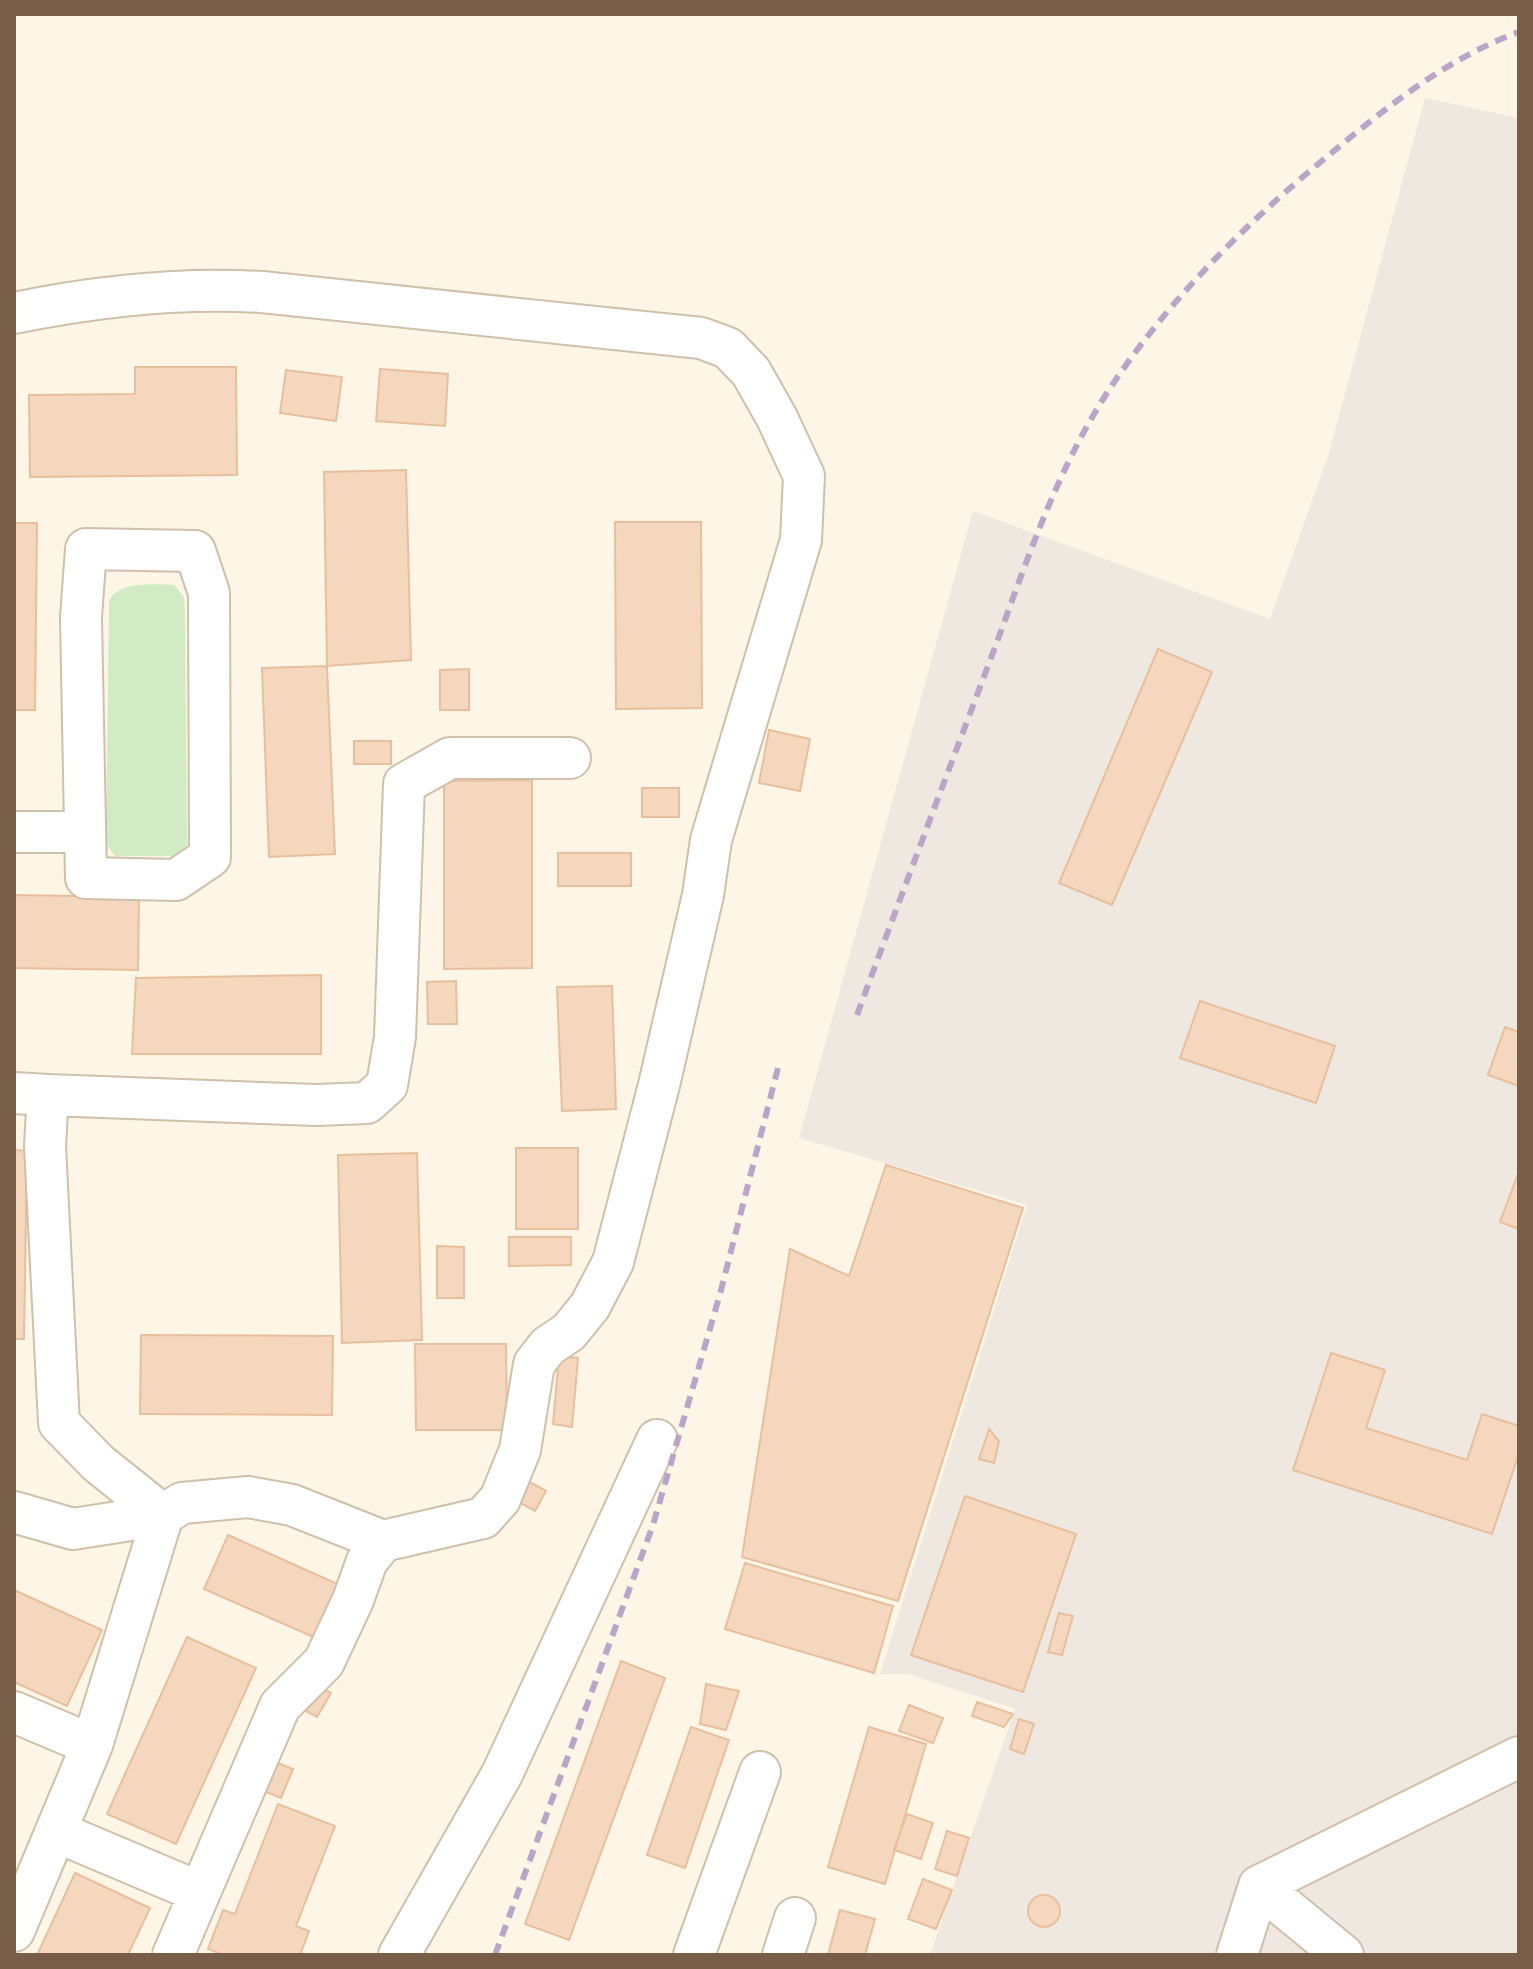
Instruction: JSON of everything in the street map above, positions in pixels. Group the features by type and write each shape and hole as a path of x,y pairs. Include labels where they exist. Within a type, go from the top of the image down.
{"street":[{"path":"14,313 90,297 194,288 262,292 701,338 728,348 751,372 804,476 801,540 711,840 703,895 666,1055 613,1262 590,1306 569,1332 548,1346 534,1364 520,1450 500,1499 483,1518 383,1541 292,1505 248,1497 217,1497 182,1503 163,1515 73,1529 14,1512"},
{"path":"86,549 195,551 209,593 210,857 176,880 86,878 85,832 81,617 86,549"},
{"path":"163,1515 98,1463 59,1423 45,1146 31,1094 317,1105 367,1103 387,1085 395,1037 404,784 450,758 570,758"},
{"path":"14,832 85,832"},
{"path":"399,1955 455,1861 508,1761 657,1440"},
{"path":"14,1931 92,1745 163,1515"},
{"path":"173,1955 280,1706 324,1662 367,1561 383,1541"},
{"path":"14,1712 92,1745"},
{"path":"1237,1955 1259,1886 1519,1757"},
{"path":"694,1955 760,1772"},
{"path":"57,1832 199,1892"},
{"path":"1259,1886 1343,1955"},
{"path":"783,1955 795,1918"}],"shaded area":[{"path":"1425,98 1519,118 1519,1955 930,1955 1015,1709 908,1674 880,1674 1027,1205 799,1138 973,511 1270,619 1328,456"}],"green space":[{"path":"174,585 184,597 185,610 187,845 177,856 115,856 106,844 109,601 128,587"}],"building":[{"path":"135,367 236,367 237,475 30,477 29,395 135,394"},
{"path":"380,369 448,374 445,426 376,421"},
{"path":"286,370 342,377 336,421 280,413"},
{"path":"406,470 411,660 327,666 324,472"},
{"path":"615,522 701,522 702,708 616,709"},
{"path":"14,523 37,523 35,710 14,710"},
{"path":"1158,649 1212,672 1112,905 1059,883"},
{"path":"327,666 335,854 269,857 262,668"},
{"path":"469,669 469,710 440,710 440,670"},
{"path":"769,730 810,739 800,791 759,783"},
{"path":"354,741 391,741 391,764 354,764"},
{"path":"532,780 532,968 444,969 444,781"},
{"path":"642,788 679,788 679,817 642,817"},
{"path":"558,853 631,853 631,886 558,886"},
{"path":"14,895 139,897 138,970 14,968"},
{"path":"321,975 321,1054 132,1054 136,978"},
{"path":"456,981 457,1024 428,1024 427,982"},
{"path":"612,986 616,1109 562,1111 557,987"},
{"path":"1200,1001 1335,1046 1316,1103 1180,1058"},
{"path":"1505,1027 1519,1032 1519,1086 1488,1075"},
{"path":"516,1148 578,1148 578,1229 516,1229"},
{"path":"14,1150 27,1151 24,1339 14,1339"},
{"path":"417,1153 422,1340 342,1343 338,1155"},
{"path":"886,1165 1023,1208 898,1601 742,1557 790,1249 849,1276"},
{"path":"1519,1174 1519,1229 1500,1222"},
{"path":"509,1237 571,1237 571,1265 509,1266"},
{"path":"437,1246 464,1247 464,1298 437,1298"},
{"path":"141,1335 333,1336 332,1415 140,1414"},
{"path":"415,1344 506,1344 507,1430 416,1430"},
{"path":"1331,1353 1385,1370 1366,1428 1467,1460 1482,1414 1519,1426 1519,1453 1492,1534 1293,1470"},
{"path":"559,1356 578,1358 572,1427 553,1424"},
{"path":"989,1429 999,1441 994,1463 979,1459"},
{"path":"526,1480 546,1491 535,1511 515,1500"},
{"path":"965,1496 1076,1534 1023,1692 911,1655"},
{"path":"228,1535 342,1586 318,1639 204,1589"},
{"path":"745,1563 893,1606 874,1673 725,1629"},
{"path":"14,1590 102,1630 67,1706 14,1682"},
{"path":"1059,1613 1073,1616 1062,1655 1048,1652"},
{"path":"187,1637 256,1668 176,1844 107,1814"},
{"path":"621,1661 665,1678 569,1940 525,1924"},
{"path":"706,1684 739,1691 726,1730 700,1724"},
{"path":"318,1685 331,1693 317,1717 304,1710"},
{"path":"977,1702 1013,1714 1004,1727 972,1716"},
{"path":"909,1705 943,1718 933,1743 899,1731"},
{"path":"1019,1719 1034,1724 1024,1754 1010,1749"},
{"path":"691,1727 729,1740 685,1868 647,1855"},
{"path":"869,1727 926,1744 885,1884 828,1867"},
{"path":"275,1762 293,1769 281,1798 264,1791"},
{"path":"278,1804 335,1826 296,1926 309,1931 300,1955 224,1955 208,1949 223,1910 235,1914"},
{"path":"907,1814 933,1823 921,1859 894,1850"},
{"path":"947,1831 969,1838 957,1876 935,1869"},
{"path":"75,1873 150,1908 128,1955 37,1955"},
{"path":"923,1879 952,1890 936,1929 908,1919"},
{"path":"1044,1895 1055,1900 1060,1911 1055,1922 1044,1927 1033,1922 1028,1911 1033,1900"},
{"path":"840,1910 875,1919 865,1955 828,1955"}],"railway":[{"path":"857,1015 1042,522 1071,456 1107,393 1154,327 1267,208 1373,119 1419,85 1467,55 1519,32"},
{"path":"495,1955 653,1525 720,1294 779,1064"}]}
